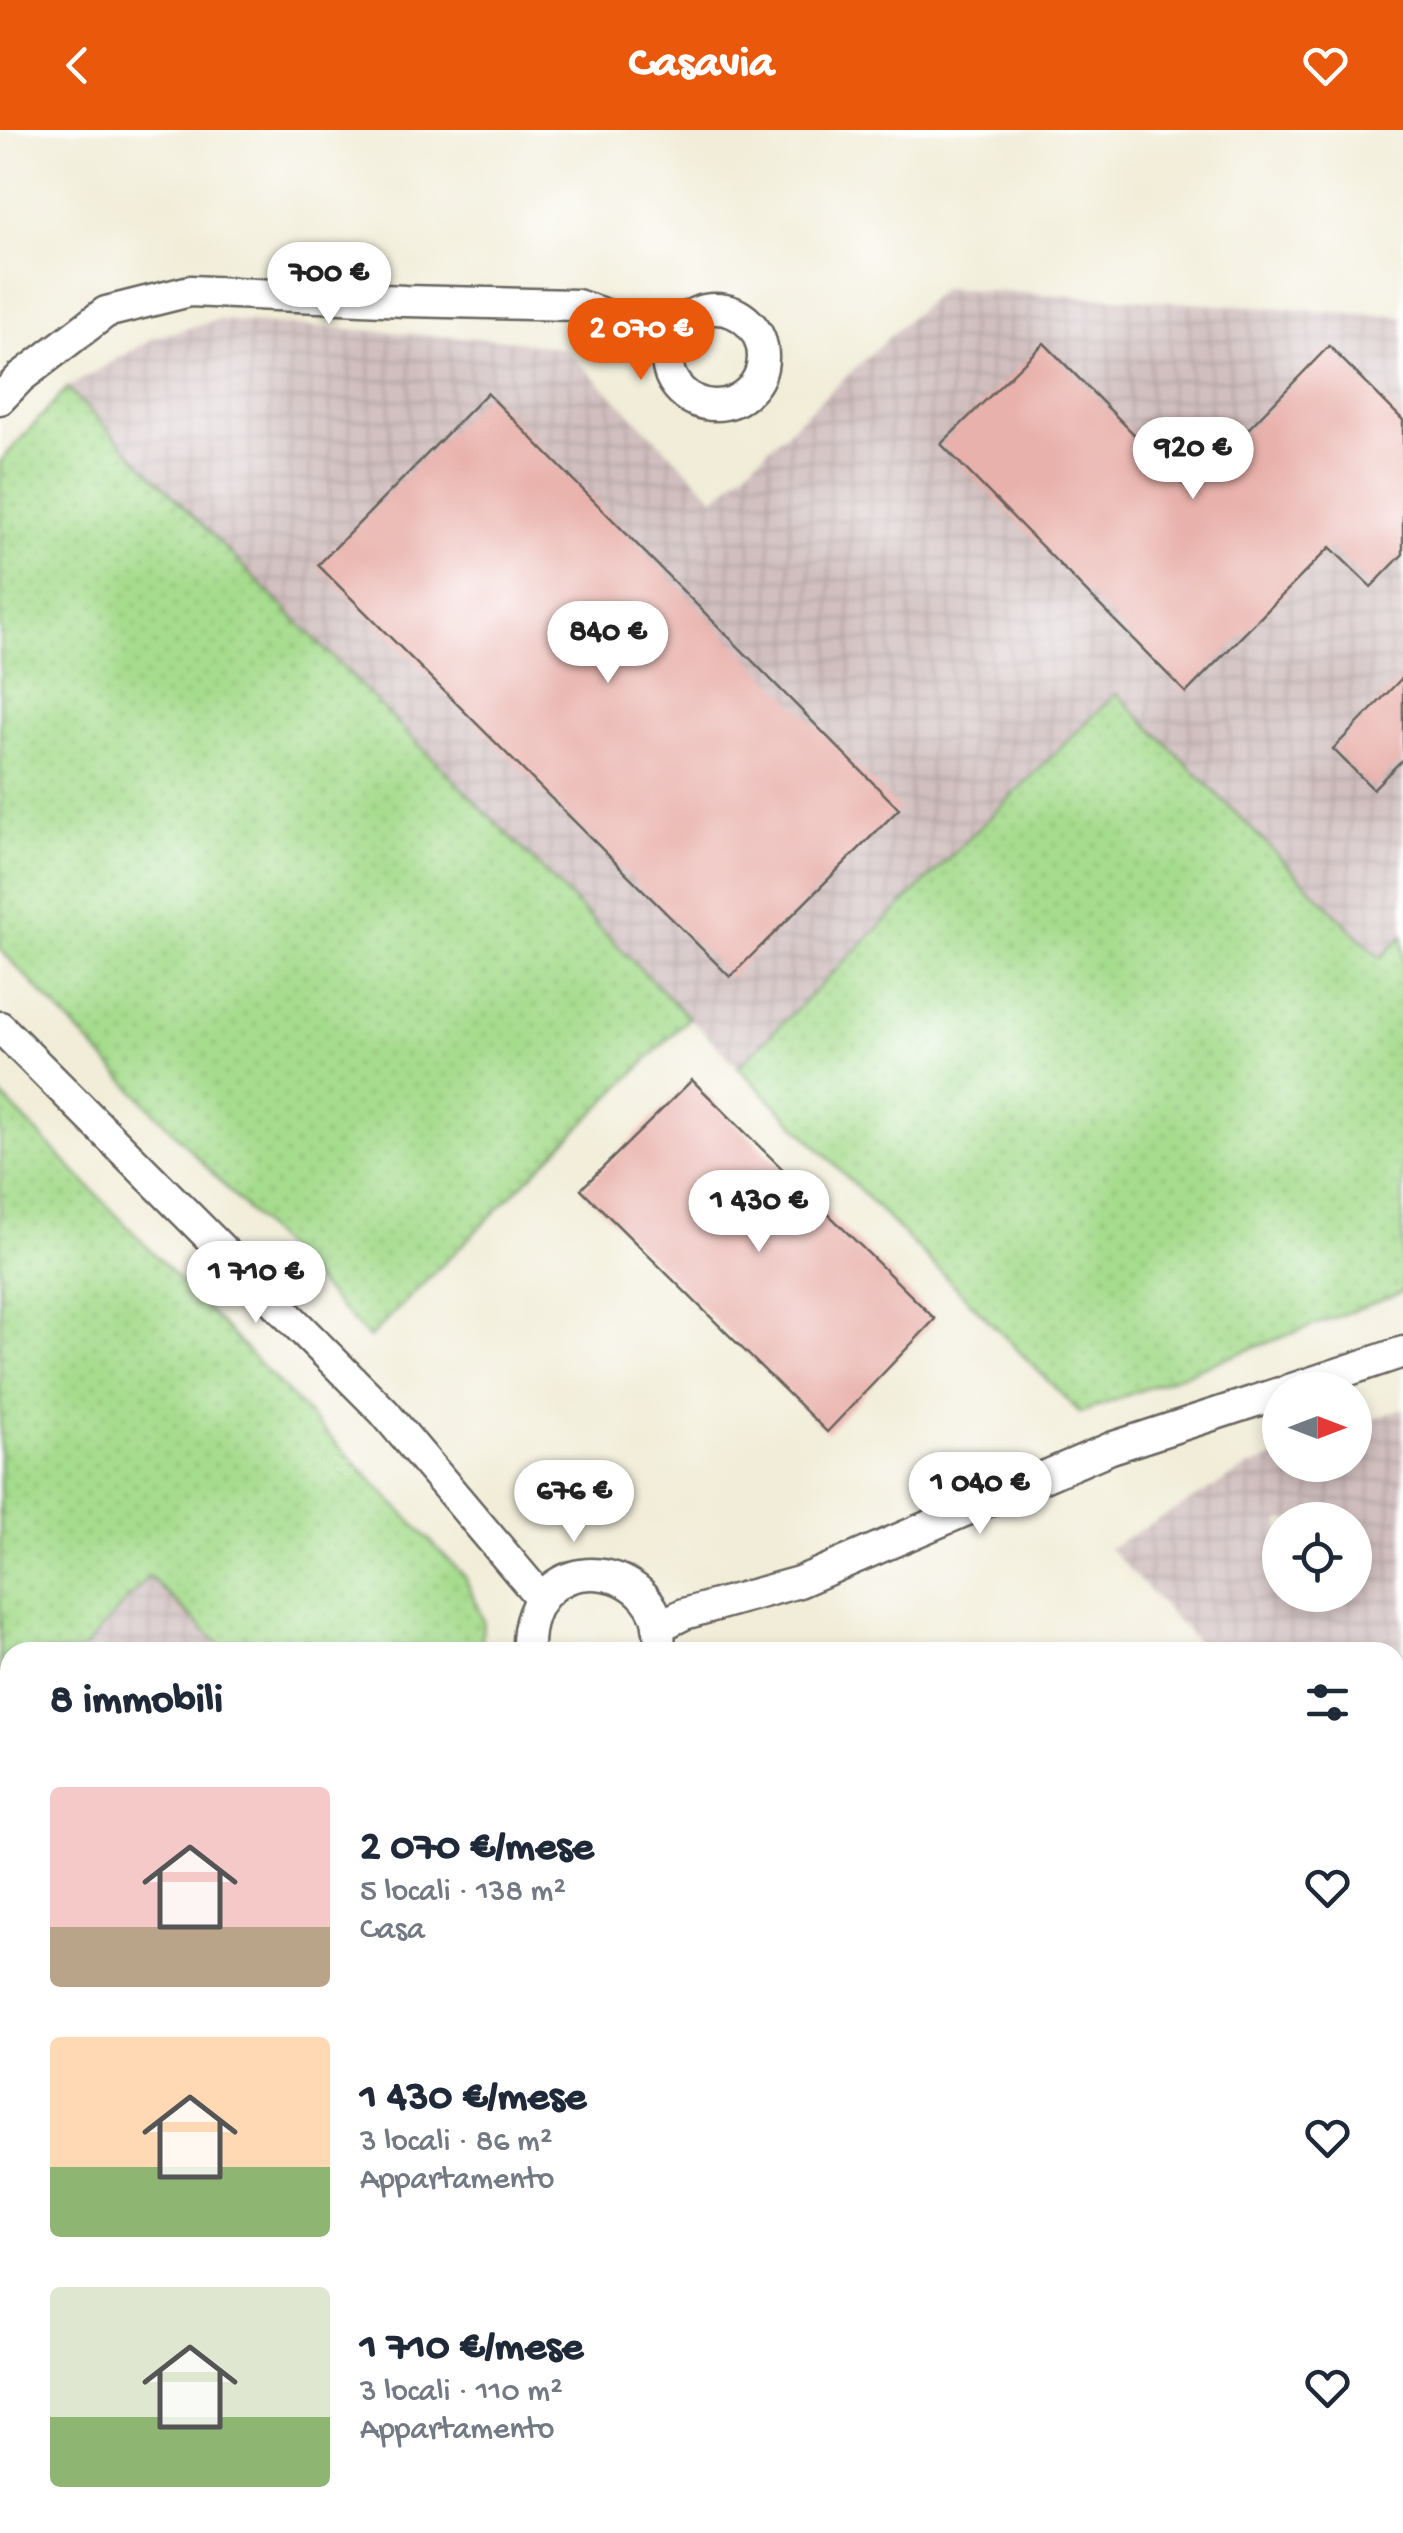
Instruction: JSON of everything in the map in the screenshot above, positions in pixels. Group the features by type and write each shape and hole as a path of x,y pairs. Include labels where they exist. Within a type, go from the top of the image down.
{"street":[{"path":"0,399 21,377 106,312 190,291 577,305 672,337"},
{"path":"0,1026 384,1412 541,1598"},
{"path":"1343,1372 1403,1352"},
{"path":"658,1640 684,1614 799,1582 1111,1448 1262,1399"},
{"path":"527,1642 532,1615 541,1598 576,1575 598,1573 618,1578 637,1590 651,1606 658,1640"}],"shaded area":[{"path":"942,288 1403,316 1403,936 1380,959 1116,694 738,1067 67,388 154,338 217,320 516,341 566,349 715,498"},
{"path":"1403,1408 1403,1642 1197,1642 1109,1548 1262,1463 1262,1482 1372,1482 1372,1420"},
{"path":"149,1575 217,1642 89,1642"}],"green space":[{"path":"67,388 689,1018 369,1338 0,949 0,462"},
{"path":"1116,693 1380,958 1403,936 1403,1292 1080,1413 738,1067"},
{"path":"0,1094 465,1577 483,1620 482,1642 217,1642 149,1576 89,1642 0,1642"}],"building":[{"path":"1044,343 1189,490 1329,346 1403,420 1403,554 1371,587 1330,547 1186,693 941,444"},
{"path":"487,393 899,809 730,977 318,565"},
{"path":"1403,677 1403,759 1373,789 1333,749"},
{"path":"692,1080 935,1319 827,1432 581,1189"}]}
